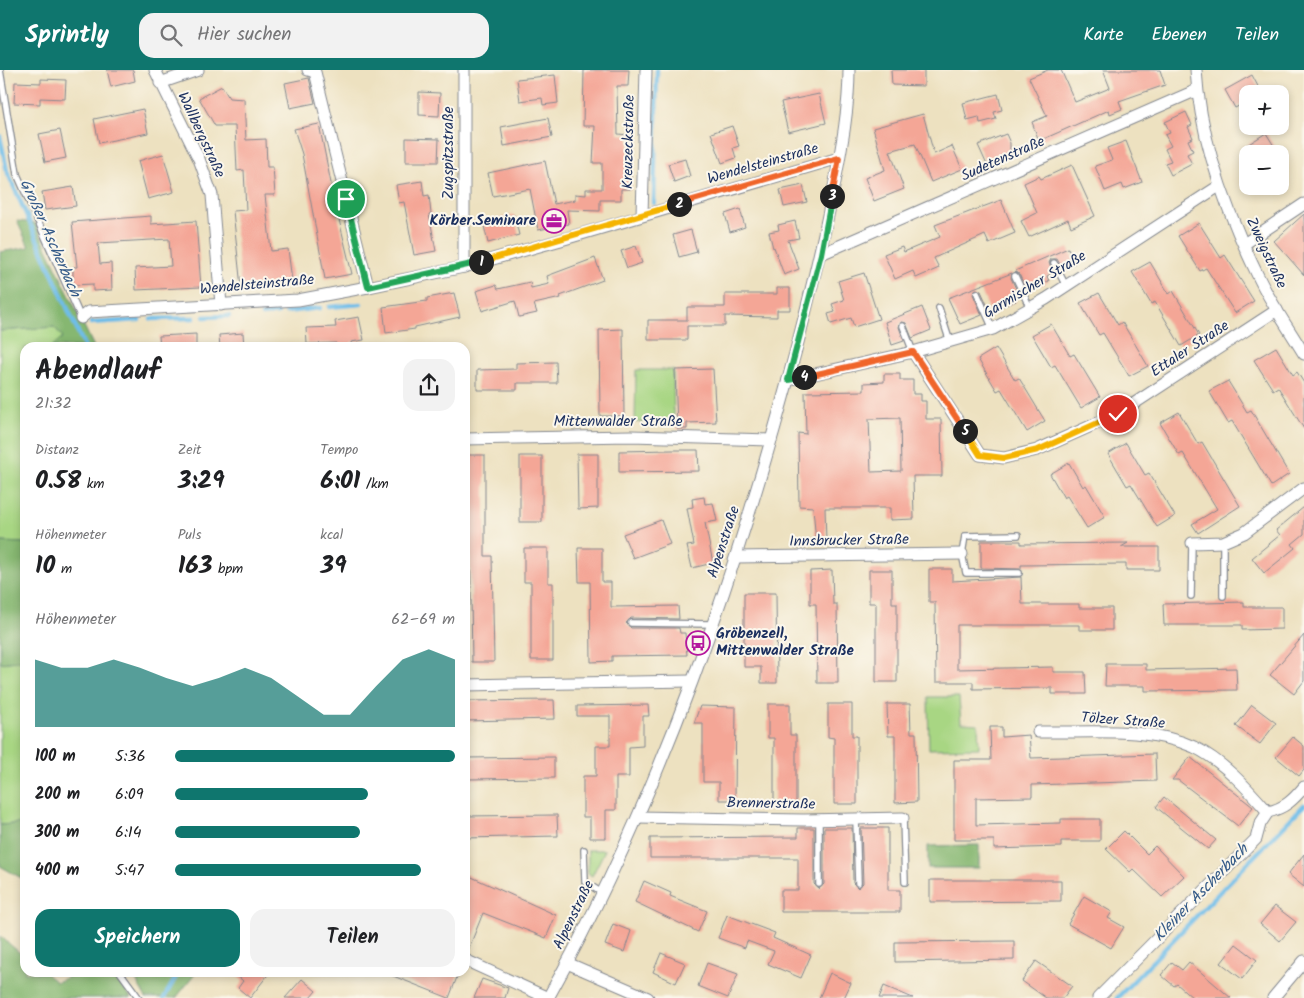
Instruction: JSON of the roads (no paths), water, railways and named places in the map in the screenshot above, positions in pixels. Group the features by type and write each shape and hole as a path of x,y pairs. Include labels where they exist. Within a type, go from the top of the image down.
{"street":[{"name":"Wallbergstraße","path":"155,70 199,159 212,195 221,305"},
{"path":"160,83 198,70"},
{"path":"308,70 315,72 368,287"},
{"name":"Zugspitzstraße","path":"464,70 464,267"},
{"name":"Kreuzeckstraße","path":"642,214 646,70"},
{"name":"Alpenstraße","path":"548,998 568,962 638,817 691,681 736,556 788,380 821,254 846,120 849,70"},
{"name":"Zweigstraße","path":"1196,70 1197,90 1219,186 1259,279 1304,354"},
{"name":"Sudetenstraße","path":"821,254 1197,90"},
{"name":"Wendelsteinstraße","path":"80,318 88,312 298,300 464,267 839,158"},
{"name":"Garmischer Straße","path":"788,380 913,352 993,330 1066,286 1219,186"},
{"path":"1244,244 1304,204"},
{"name":"Ettaler Straße","path":"913,352 980,455 1004,458 1038,450 1118,414 1277,310"},
{"name":"Mittenwalder Straße","path":"470,439 632,436 771,440"},
{"path":"1192,542 1223,542 1259,523 1304,488"},
{"name":"Innsbrucker Straße","path":"736,556 962,554"},
{"path":"470,685 691,681"},
{"name":"Tölzer Straße","path":"1038,732 1131,733 1166,738 1195,748 1241,781 1268,812"},
{"path":"1098,998 1256,839 1260,824 1268,812 1280,809 1292,802 1304,787"},
{"name":"Brennerstraße","path":"638,817 819,820 903,818"},
{"path":"1273,998 1304,961"},
{"path":"470,962 548,998"},
{"path":"568,962 648,998"}],"lane":[{"path":"0,70 17,174 80,318"},
{"path":"1054,263 1066,286"},
{"path":"1015,276 1030,308"},
{"path":"977,294 993,330"},
{"path":"939,308 950,342"},
{"path":"903,326 913,352"},
{"path":"1018,536 965,536 962,554 966,573 1019,573"},
{"path":"1191,596 1192,542"},
{"path":"1223,542 1223,596"},
{"path":"631,623 712,624"},
{"path":"903,818 905,882"},
{"path":"856,819 858,883"},
{"path":"819,820 819,884"},
{"path":"584,850 585,882 602,893"},
{"path":"124,977 139,998"}],"waterway":[{"path":"654,203 657,70"},
{"name":"Großer Ascherbach","path":"0,136 7,171 82,342"},
{"path":"329,307 361,304"},
{"path":"286,312 320,308"},
{"path":"262,315 278,313"},
{"path":"204,317 229,316"},
{"path":"151,319 194,318"},
{"path":"91,323 139,320"},
{"name":"Kleiner Ascherbach","path":"1117,998 1304,805"},
{"name":"Großer Ascherbach","path":"164,998 176,977"}],"place":[{"name":"Körber.Seminare","path":"554,221"},
{"name":"Gröbenzell, Mittenwalder Straße","path":"698,643"}]}
